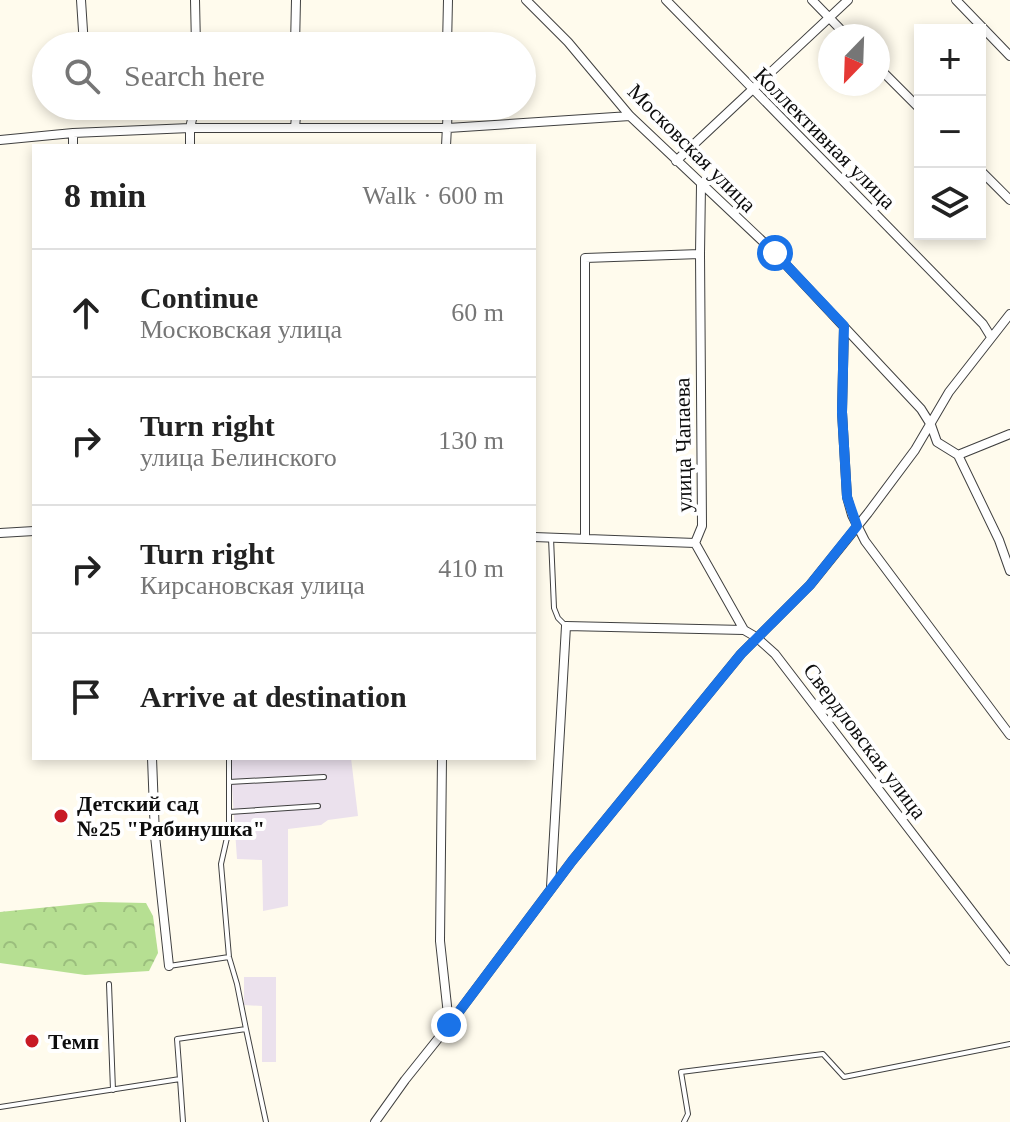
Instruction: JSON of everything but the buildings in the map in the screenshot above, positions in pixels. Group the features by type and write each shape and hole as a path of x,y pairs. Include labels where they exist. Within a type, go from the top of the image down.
{"street":[{"path":"81,0 83,32"},
{"path":"195,0 196,32"},
{"path":"295,32 296,0"},
{"path":"447,32 448,0"},
{"name":"Московская улица","path":"526,0 568,42 630,116 775,253 921,409 937,442 958,455 999,540 1010,571"},
{"name":"Коллективная улица","path":"666,0 983,324 991,337"},
{"path":"812,0 836,24"},
{"path":"676,161 848,0"},
{"path":"956,0 1010,56"},
{"path":"890,79 914,103"},
{"path":"0,140 190,128 448,128 630,116"},
{"path":"190,144 192,120"},
{"path":"295,127 296,120"},
{"path":"446,144 448,120"},
{"path":"73,133 73,144"},
{"path":"986,176 1010,200"},
{"name":"улица Чапаева","path":"536,537 695,543 702,526 701,185"},
{"path":"585,539 585,258 700,254"},
{"path":"375,1122 551,888 756,637 810,585 900,472 949,392 1010,314"},
{"path":"844,326 842,412 846,483 847,497 857,526 865,541 1010,735"},
{"path":"958,455 1010,434"},
{"path":"0,533 32,531"},
{"path":"999,540 1010,536"},
{"path":"695,543 744,630"},
{"path":"551,888 566,626 744,630"},
{"name":"Свердловская улица","path":"744,630 775,654 1010,961"},
{"path":"152,760 155,836 169,966"},
{"path":"442,760 440,941 449,1025"}],"lane":[{"path":"551,538 554,608 566,626"},
{"path":"229,760 229,829 221,864 229,957 266,1122"},
{"path":"229,782 324,777"},
{"path":"229,812 318,806"},
{"path":"169,966 229,957"},
{"path":"109,984 113,1090"},
{"path":"183,1122 177,1039 246,1029"},
{"path":"684,1122 688,1114 681,1072 823,1054 844,1077 1010,1044"},
{"path":"0,1107 180,1079"}],"shaded area":[{"path":"230,760 351,760 358,816 288,829 288,906 263,911 262,860 237,859"},
{"path":"244,977 276,977 276,1062 262,1062 262,1006 244,1005"}],"green space":[{"path":"99,902 146,903 153,916 158,953 149,971 85,975 0,963 0,912"}],"place":[{"name":"Детский сад №25 \"Рябинушка\"","path":"61,816"},
{"name":"Темп","path":"32,1041"}],"route":[{"path":"449,1025 572,861 741,654 810,585 857,526 847,497 842,412 844,326 775,253"}]}
